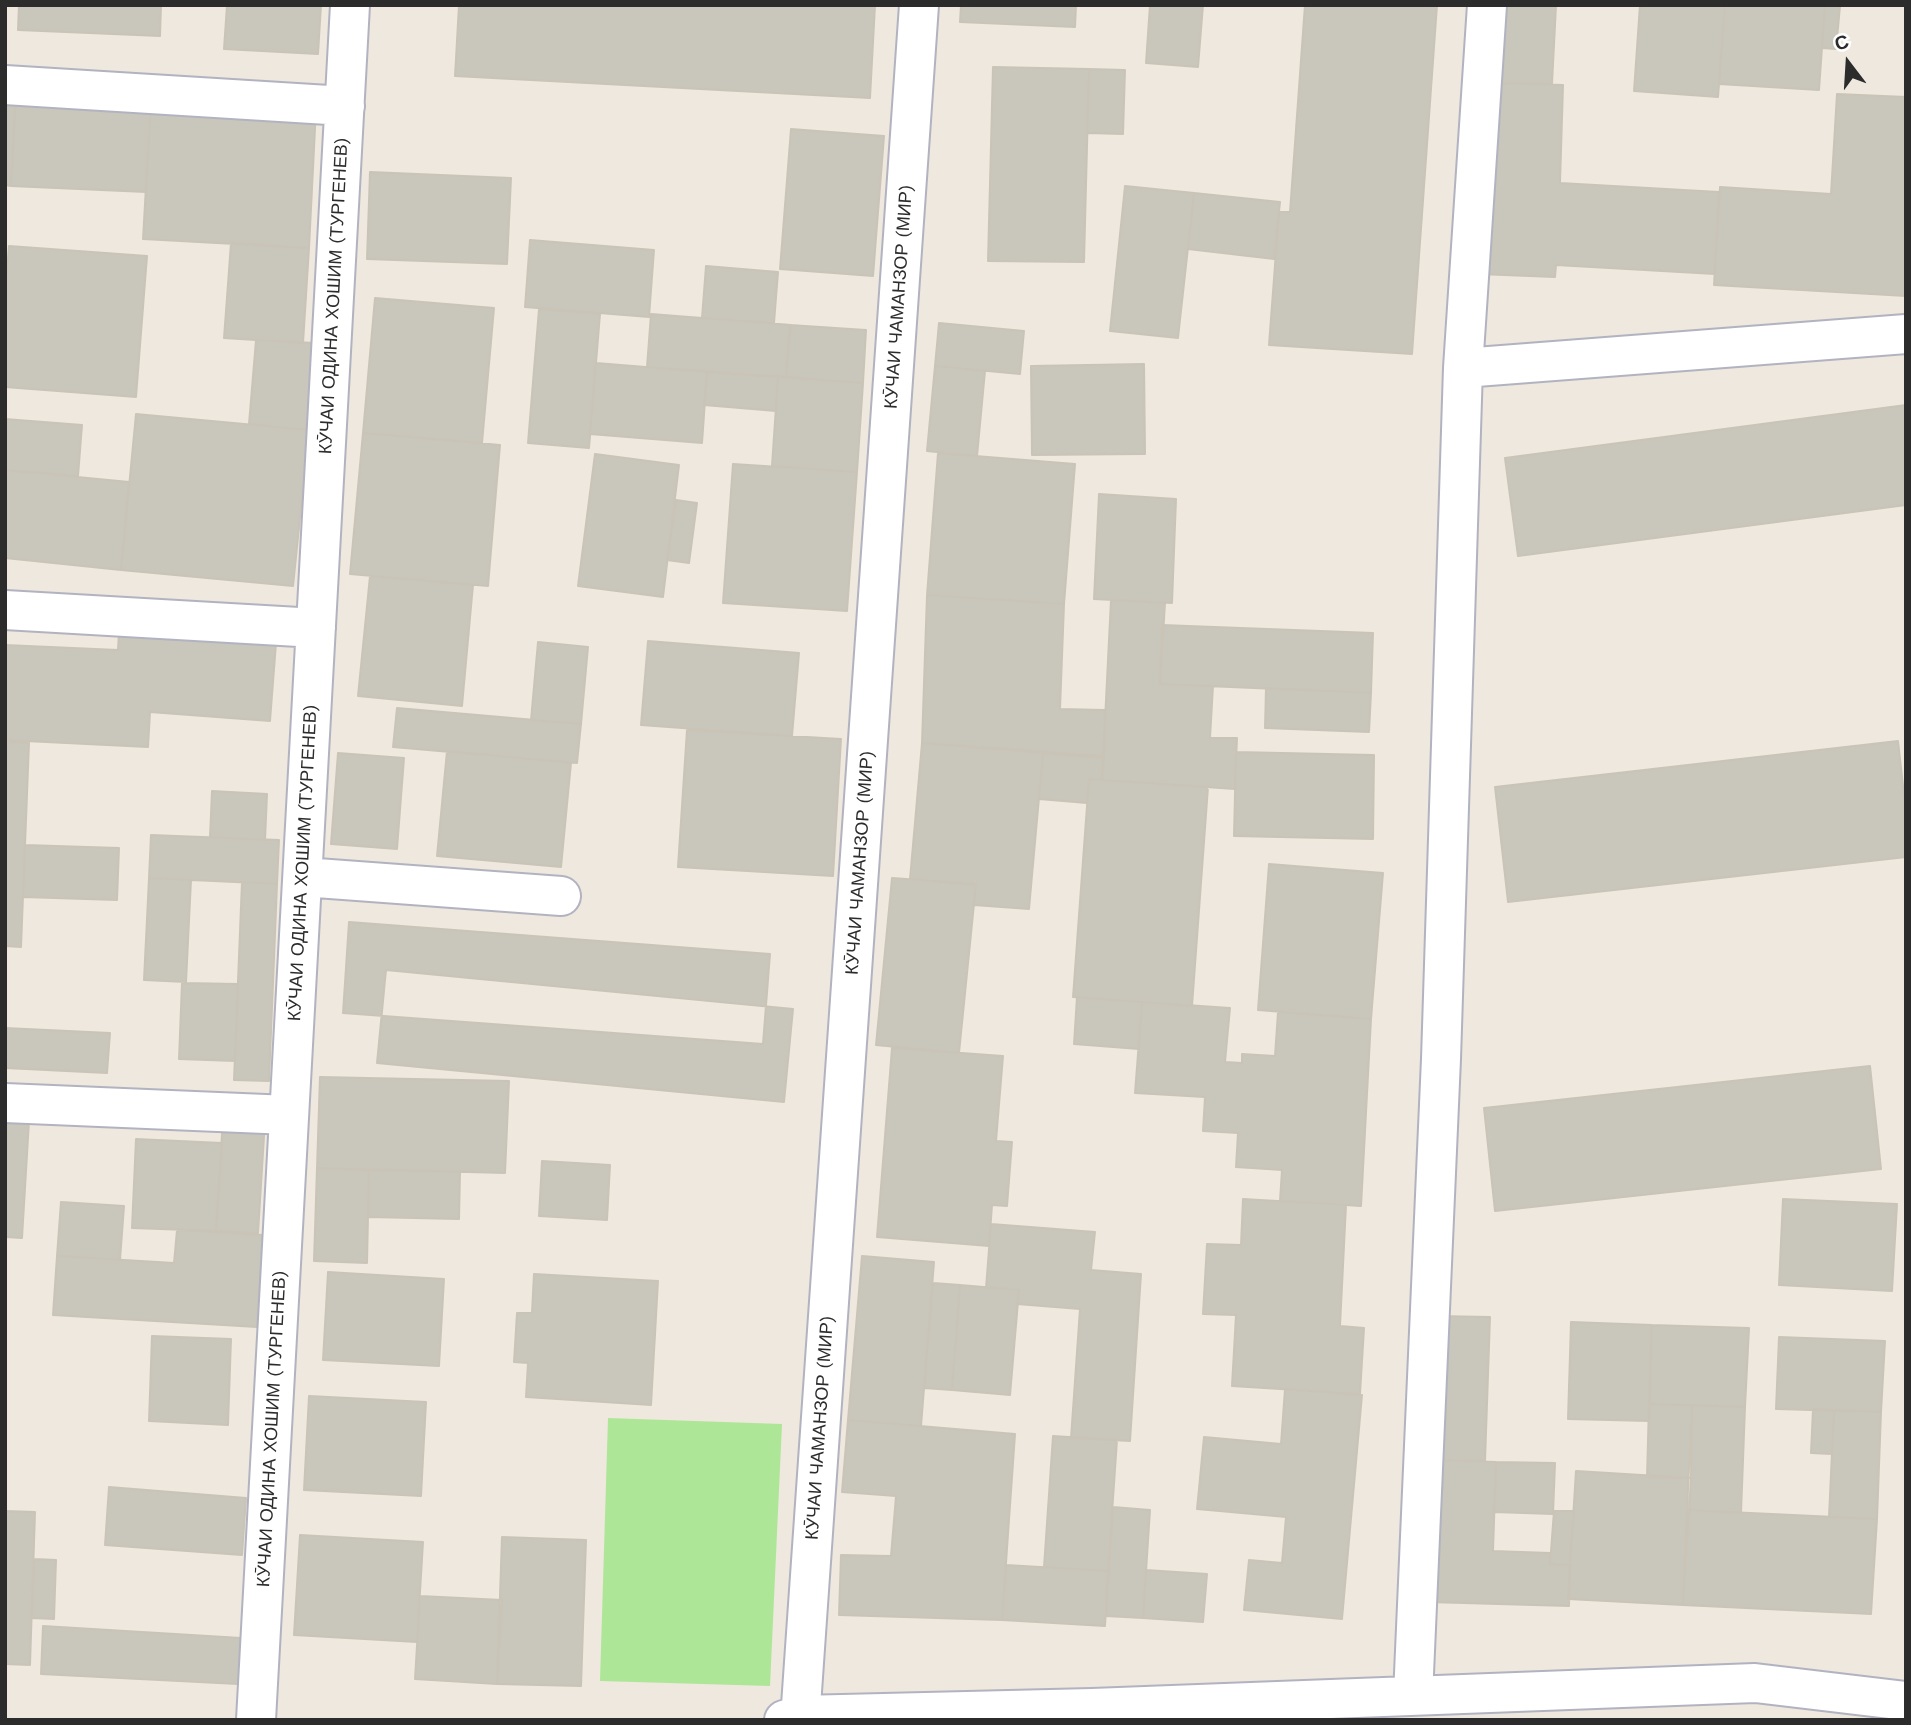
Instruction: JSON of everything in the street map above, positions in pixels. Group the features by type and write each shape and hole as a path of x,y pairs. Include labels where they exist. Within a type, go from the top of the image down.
{"street":[{"name":"КӮЧАИ ОДИНА ХОШИМ (ТУРГЕНЕВ)","path":"256,1720 350,5"},
{"name":"КӮЧАИ ЧАМАНЗОР (МИР)","path":"795,1718 919,5"},
{"path":"1413,1696 1441,1045 1463,368 1488,5"},
{"path":"5,85 345,106"},
{"path":"1463,368 1906,334"},
{"path":"5,610 316,628"},
{"path":"303,877 561,896"},
{"path":"5,1103 289,1115"},
{"path":"795,1718 1755,1683 1906,1701"}],"green space":[{"path":"608,1418 782,1424 770,1686 600,1681"}],"building":[{"path":"19,5 161,5 160,36 18,30"},
{"path":"227,5 321,5 318,54 224,49"},
{"path":"459,5 875,5 870,98 455,76"},
{"path":"961,5 1076,5 1075,27 960,22"},
{"path":"1150,5 1203,5 1198,67 1146,63"},
{"path":"1305,5 1437,5 1412,354 1269,345 1279,212 1290,212"},
{"path":"1490,5 1556,5 1552,84 1487,83"},
{"path":"1640,5 1725,5 1718,97 1634,91"},
{"path":"1725,5 1825,5 1819,90 1719,84"},
{"path":"1825,6 1840,6 1836,49 1822,48"},
{"path":"993,67 1089,69 1084,262 988,261"},
{"path":"1089,69 1125,70 1123,134 1087,133"},
{"path":"1487,83 1563,85 1560,183 1719,192 1715,274 1556,265 1555,277 1478,274"},
{"path":"5,91 16,92 11,186 5,185"},
{"path":"16,92 151,99 146,192 11,186"},
{"path":"1837,94 1906,97 1906,296 1714,285 1720,187 1831,194"},
{"path":"151,99 316,108 309,248 143,239"},
{"path":"791,129 884,136 873,276 780,269"},
{"path":"370,172 511,178 507,264 367,259"},
{"path":"1125,186 1194,193 1178,338 1110,331"},
{"path":"1194,193 1280,202 1274,259 1188,249"},
{"path":"530,240 654,250 649,317 525,307"},
{"path":"231,243 309,248 303,343 224,338"},
{"path":"9,246 147,256 136,397 5,387 5,293"},
{"path":"706,266 778,272 774,323 702,318"},
{"path":"375,298 494,308 482,443 363,433"},
{"path":"539,309 600,314 589,448 528,443"},
{"path":"651,314 791,325 786,377 647,367"},
{"path":"939,323 1024,331 1020,374 935,366"},
{"path":"790,325 866,330 863,383 786,377"},
{"path":"256,340 315,343 309,430 249,424"},
{"path":"596,363 707,372 702,443 590,434"},
{"path":"1144,364 1145,454 1032,455 1031,366"},
{"path":"935,366 985,371 977,456 927,451"},
{"path":"707,372 778,377 776,411 704,405"},
{"path":"778,377 863,383 857,472 772,466"},
{"path":"1906,405 1906,505 1518,556 1505,458"},
{"path":"136,414 309,430 293,586 121,570"},
{"path":"5,419 82,425 78,476 5,470"},
{"path":"363,433 500,445 488,586 350,574"},
{"path":"938,453 1075,464 1064,604 927,595"},
{"path":"595,454 679,465 663,597 578,586"},
{"path":"733,464 857,472 847,611 723,603"},
{"path":"5,470 129,482 121,570 5,558"},
{"path":"1099,494 1176,499 1172,603 1094,599"},
{"path":"676,500 697,503 689,563 667,560"},
{"path":"370,576 473,585 462,706 358,696"},
{"path":"927,595 1064,604 1060,709 1105,710 1104,756 922,743"},
{"path":"1111,600 1165,603 1160,684 1213,686 1210,738 1237,738 1235,789 1102,780"},
{"path":"1162,625 1373,633 1371,693 1160,684"},
{"path":"119,632 276,643 270,721 150,712 148,747 5,740 5,645 118,650"},
{"path":"648,641 799,653 792,736 641,725"},
{"path":"538,642 588,647 581,724 531,720"},
{"path":"1266,688 1371,693 1369,732 1265,728"},
{"path":"397,708 581,724 577,763 393,747"},
{"path":"687,730 841,739 833,876 678,867"},
{"path":"1898,741 1906,812 1906,857 1508,902 1495,787"},
{"path":"5,742 29,743 21,947 5,946"},
{"path":"922,743 1043,753 1029,909 974,905 976,885 910,879"},
{"path":"447,751 571,763 561,867 437,856"},
{"path":"1236,752 1374,755 1373,839 1234,836"},
{"path":"338,753 404,758 397,849 331,844"},
{"path":"1043,753 1104,758 1102,780 1089,779 1087,803 1039,799"},
{"path":"1089,779 1208,787 1192,1006 1073,997"},
{"path":"212,791 267,794 265,840 210,837"},
{"path":"151,835 279,840 277,884 149,878"},
{"path":"25,845 119,848 117,900 23,897"},
{"path":"1269,864 1383,873 1371,1019 1258,1010"},
{"path":"149,878 191,880 186,982 144,980"},
{"path":"892,878 976,884 959,1053 876,1045"},
{"path":"242,882 277,884 269,1081 234,1080"},
{"path":"349,922 770,954 763,1044 343,1013"},
{"path":"386,970 793,1009 784,1102 377,1063"},
{"path":"182,983 238,984 235,1061 179,1059"},
{"path":"1077,997 1142,1002 1139,1049 1074,1044"},
{"path":"1142,1002 1230,1008 1225,1062 1242,1063 1242,1054 1275,1056 1278,1012 1371,1019 1361,1206 1280,1201 1282,1170 1236,1167 1238,1133 1203,1131 1205,1097 1135,1093"},
{"path":"5,1028 110,1033 107,1073 5,1068"},
{"path":"892,1048 1003,1056 996,1141 1012,1142 1007,1206 992,1205 989,1246 877,1237"},
{"path":"1870,1066 1881,1169 1495,1211 1484,1108"},
{"path":"320,1077 509,1081 505,1173 317,1168"},
{"path":"223,1118 265,1120 258,1233 216,1231"},
{"path":"5,1119 29,1121 22,1238 5,1237"},
{"path":"136,1139 222,1143 216,1231 132,1228"},
{"path":"542,1161 610,1165 607,1220 539,1216"},
{"path":"317,1168 369,1170 367,1263 314,1261"},
{"path":"369,1170 460,1172 459,1219 368,1217"},
{"path":"1243,1199 1346,1205 1340,1326 1364,1328 1360,1394 1232,1386 1236,1315 1203,1314 1207,1244 1241,1245"},
{"path":"1783,1199 1897,1204 1892,1291 1779,1285"},
{"path":"61,1202 124,1206 120,1260 57,1256"},
{"path":"991,1224 1095,1232 1091,1270 1141,1274 1130,1441 1071,1438 1080,1309 1017,1304 1019,1290 986,1288"},
{"path":"177,1230 263,1235 257,1327 53,1315 57,1256 174,1263"},
{"path":"862,1256 934,1262 921,1426 848,1420"},
{"path":"328,1272 444,1279 439,1366 323,1360"},
{"path":"534,1274 658,1281 651,1405 526,1397 528,1363 514,1362 517,1313 532,1313"},
{"path":"933,1283 960,1285 952,1390 924,1388"},
{"path":"960,1285 1019,1290 1010,1395 952,1390"},
{"path":"1436,1316 1490,1317 1485,1461 1433,1460"},
{"path":"1571,1322 1652,1325 1649,1421 1568,1419"},
{"path":"1652,1325 1749,1328 1745,1407 1649,1404"},
{"path":"152,1336 231,1339 228,1425 149,1421"},
{"path":"1779,1337 1885,1341 1881,1412 1776,1409"},
{"path":"1285,1389 1362,1395 1342,1619 1244,1610 1249,1560 1282,1563 1286,1517 1197,1509 1204,1437 1281,1444"},
{"path":"309,1396 426,1402 421,1496 304,1490"},
{"path":"1649,1404 1692,1405 1691,1478 1647,1477"},
{"path":"1692,1405 1745,1407 1741,1513 1687,1510"},
{"path":"1813,1409 1834,1410 1832,1454 1811,1453"},
{"path":"1834,1410 1881,1412 1877,1519 1829,1517"},
{"path":"848,1420 1015,1434 1002,1620 839,1615 841,1555 891,1556 896,1496 842,1492"},
{"path":"1053,1436 1117,1440 1108,1571 1044,1567"},
{"path":"1433,1460 1496,1462 1493,1551 1550,1553 1550,1564 1570,1565 1569,1606 1428,1602"},
{"path":"1496,1462 1555,1463 1553,1514 1494,1512"},
{"path":"1576,1471 1691,1478 1683,1605 1568,1599"},
{"path":"109,1487 246,1498 242,1555 105,1545"},
{"path":"1113,1507 1150,1510 1143,1618 1106,1616"},
{"path":"1687,1510 1877,1519 1871,1614 1683,1605"},
{"path":"5,1511 35,1512 30,1665 5,1664"},
{"path":"1554,1511 1574,1511 1570,1565 1550,1564"},
{"path":"300,1535 423,1542 417,1642 294,1635"},
{"path":"502,1537 586,1540 581,1686 497,1684"},
{"path":"34,1559 56,1560 54,1619 32,1618"},
{"path":"1006,1565 1108,1571 1105,1626 1002,1620"},
{"path":"1146,1570 1207,1574 1203,1622 1143,1618"},
{"path":"420,1596 502,1600 497,1684 415,1679"},
{"path":"43,1626 241,1638 238,1684 41,1674"}]}
